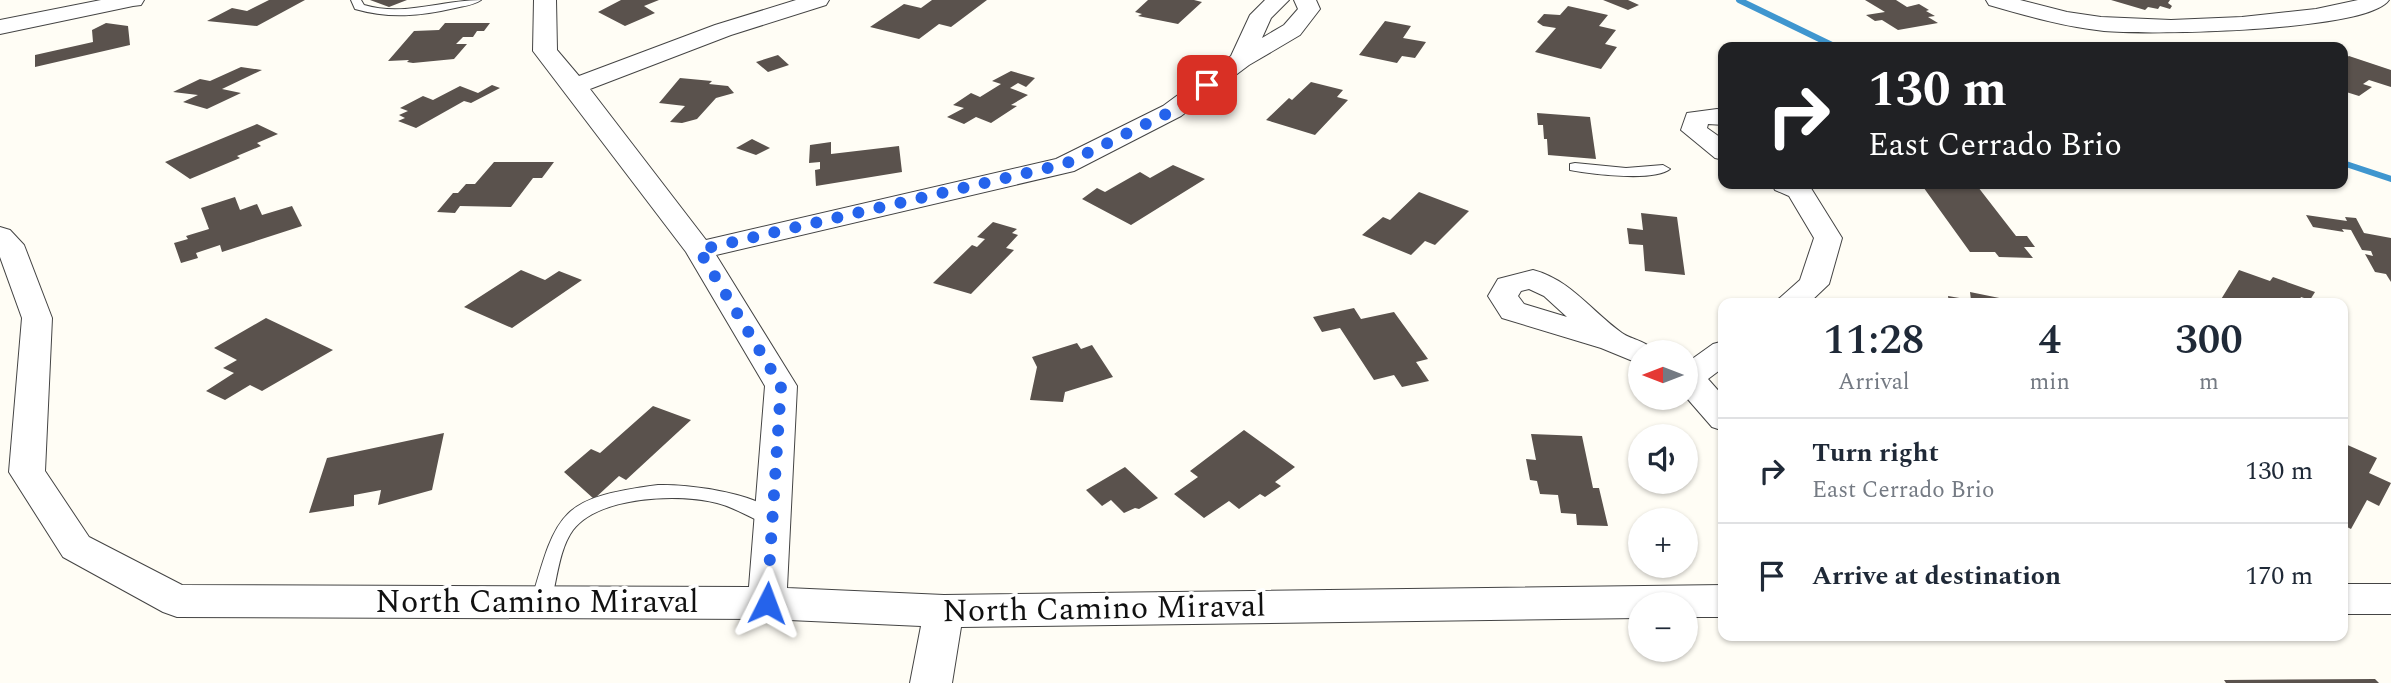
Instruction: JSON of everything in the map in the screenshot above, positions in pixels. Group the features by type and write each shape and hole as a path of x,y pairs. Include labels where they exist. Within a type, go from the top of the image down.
{"street":[{"path":"0,27 133,0"},
{"path":"545,0 545,51 575,86 699,250 781,386 767,603"},
{"path":"575,86 723,30 818,0"},
{"path":"1241,60 1261,15 1278,0"},
{"path":"699,250 1065,164 1172,111 1241,60 1292,30 1310,9 1305,0"},
{"path":"1997,0 2041,14 2084,23 2156,29 2219,26 2322,15 2354,9 2378,0"},
{"path":"1718,116 1696,118 1694,130 1718,148"},
{"path":"1796,189 1800,191 1828,238 1814,285 1796,298"},
{"name":"North Camino Miraval","path":"0,236 10,245 37,317 27,472 76,547 177,601 767,603 944,611 1718,601"},
{"path":"1698,369 1718,355"},
{"path":"1698,390 1718,412"},
{"path":"2348,599 2391,599"},
{"path":"930,683 944,611"}],"lane":[{"path":"356,0 359,7 376,13 397,13 476,0"},
{"path":"1575,167 1626,172 1663,169"},
{"path":"541,602 563,529 573,517 590,506 657,490 681,490 746,505 772,519"}],"building":[{"path":"269,0 305,0 257,26 207,21 232,8 247,11"},
{"path":"370,0 407,0 389,7"},
{"path":"621,0 659,0 644,6 655,13 625,26 598,12"},
{"path":"932,0 987,0 951,27 939,24 919,39 870,27 904,4 921,8"},
{"path":"1148,0 1202,2 1178,24 1138,16 1142,14 1135,12"},
{"path":"1603,0 1628,0 1639,5 1628,10"},
{"path":"1865,0 1896,0 1907,7 1919,4 1935,16 1928,17 1938,23 1898,30 1882,20 1875,21 1866,15 1885,12"},
{"path":"2111,0 2170,0 2168,3 2172,6 2170,9 2160,6 2158,9 2148,7 2145,10"},
{"path":"1568,6 1608,15 1599,26 1616,30 1605,44 1617,47 1601,69 1535,52 1556,28 1537,22 1544,14 1560,15"},
{"path":"1385,21 1411,26 1403,38 1426,42 1415,58 1402,56 1397,63 1359,55"},
{"path":"106,23 128,26 130,45 35,67 35,55 93,42 92,30"},
{"path":"445,23 490,23 484,31 477,31 473,37 463,37 456,44 467,44 454,59 413,63 407,62 409,60 388,61 414,31 439,30"},
{"path":"778,55 789,65 768,72 756,62"},
{"path":"2348,56 2391,70 2391,87 2369,80 2363,84 2372,87 2359,96 2348,93"},
{"path":"241,67 262,70 222,89 241,93 207,109 183,102 198,95 173,92 200,79 210,81"},
{"path":"1011,71 1035,78 1026,87 1018,83 1010,88 1028,95 1011,105 1017,106 991,123 976,117 964,124 947,117 964,108 953,105 971,93 980,97 1001,84 992,81"},
{"path":"680,78 712,81 709,84 728,86 734,93 716,98 697,119 682,123 670,122 685,106 659,103"},
{"path":"1311,82 1343,90 1337,97 1348,100 1315,135 1266,120 1289,98 1292,100"},
{"path":"492,85 500,88 471,103 464,101 416,128 398,121 405,118 399,115 408,111 400,108 423,96 433,100 460,86 478,93"},
{"path":"1537,113 1590,117 1596,159 1548,155 1547,139 1544,139 1543,125 1538,125"},
{"path":"257,124 278,134 257,143 261,146 237,156 240,158 190,179 165,162"},
{"path":"752,139 770,148 756,155 736,148"},
{"path":"831,142 831,154 899,146 902,172 816,186 815,170 820,169 820,162 809,163 810,145"},
{"path":"494,162 554,162 542,178 533,178 511,207 460,206 455,213 437,212 453,193 458,193 466,184 475,184"},
{"path":"1173,165 1205,179 1131,225 1082,199 1097,188 1105,192 1140,172 1150,178"},
{"path":"1925,189 1980,189 2016,236 2027,236 2035,247 2024,247 2033,258 1999,257 1995,252 1970,252"},
{"path":"1419,192 1469,211 1435,245 1425,241 1411,255 1362,235 1383,217 1390,220"},
{"path":"235,197 240,210 257,204 262,215 292,206 302,226 222,252 220,245 196,253 198,258 181,263 174,243 209,229 201,208"},
{"path":"1641,213 1677,217 1685,275 1645,271 1643,245 1629,244 1627,228 1643,230"},
{"path":"2306,215 2347,221 2345,217 2356,218 2364,233 2391,238 2391,282 2386,274 2375,272 2365,254 2373,256 2371,251 2362,250 2351,230 2342,229 2344,232 2313,227"},
{"path":"993,222 1017,229 1012,233 1018,235 1006,248 1014,250 971,294 933,283 972,245 977,247 985,239 977,237"},
{"path":"521,270 545,280 559,271 582,280 512,328 464,307"},
{"path":"2239,270 2270,281 2273,277 2315,292 2311,298 2222,298"},
{"path":"1970,292 1999,298 1971,298"},
{"path":"1354,308 1361,319 1394,312 1428,359 1416,362 1429,381 1402,387 1394,375 1374,380 1340,328 1322,332 1313,317"},
{"path":"266,318 333,350 262,391 250,385 225,400 206,391 234,373 223,368 237,360 214,348"},
{"path":"1077,343 1081,349 1092,345 1113,377 1065,392 1063,402 1030,400 1037,367 1032,357"},
{"path":"653,406 691,420 626,480 619,476 594,499 564,472 591,449 600,453"},
{"path":"1244,430 1295,467 1275,482 1281,486 1265,497 1260,494 1239,509 1229,501 1204,518 1174,494 1198,477 1190,471"},
{"path":"444,433 432,490 378,505 381,490 354,495 354,506 309,513 327,458"},
{"path":"1531,434 1582,436 1593,488 1599,488 1608,526 1577,525 1576,514 1561,513 1558,495 1540,494 1537,481 1530,480 1526,459 1536,460"},
{"path":"2348,445 2377,458 2369,473 2391,483 2379,506 2367,500 2351,529 2348,528"},
{"path":"1125,467 1158,498 1139,509 1124,513 1111,500 1102,506 1086,490"},
{"path":"2375,679 2379,683 2226,683 2224,680"}],"waterway":[{"path":"1739,0 1826,42"},
{"path":"2348,165 2391,179"}],"route":[{"path":"767,603 781,386 699,250 1065,164 1172,111 1207,85"}]}
